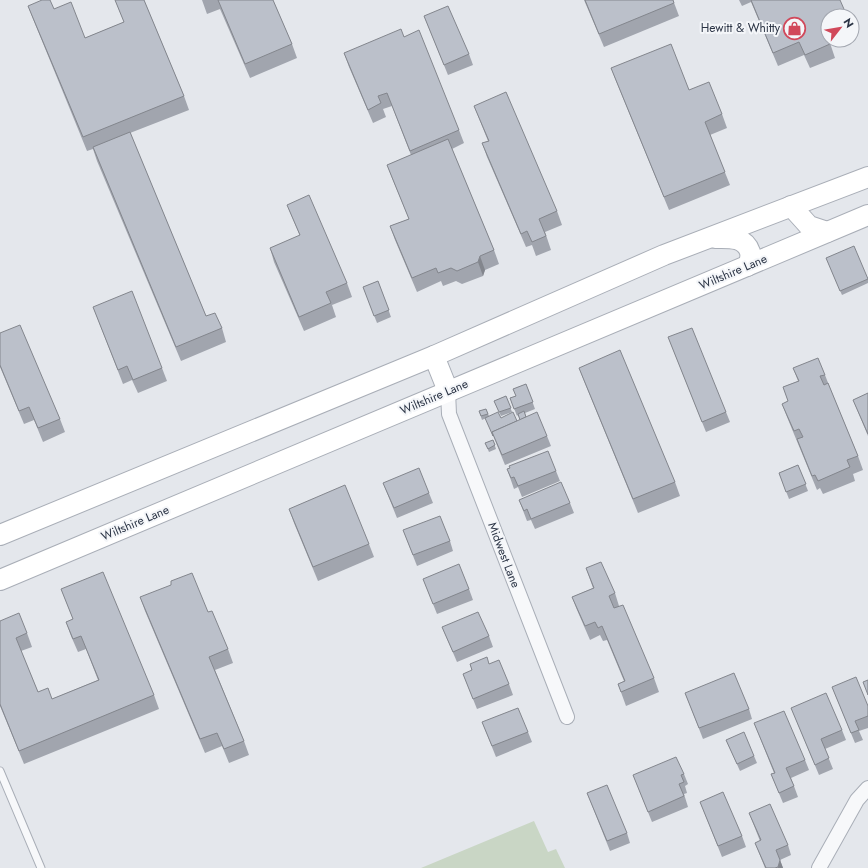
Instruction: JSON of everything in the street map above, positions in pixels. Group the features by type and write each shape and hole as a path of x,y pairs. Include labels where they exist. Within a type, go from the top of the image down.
{"main road":[{"path":"0,535 434,356 664,256 868,177"},
{"path":"791,206 809,226 828,232"},
{"name":"Wiltshire Lane","path":"0,580 868,215"},
{"path":"709,238 727,238 744,242 748,246 750,254 750,262 747,266"},
{"path":"434,356 448,391"}],"street":[{"name":"Midwest Lane","path":"448,391 448,414 567,717"},
{"path":"819,868 857,800 868,788"}],"lane":[{"path":"0,771 41,868"}],"green space":[{"path":"534,821 548,852 556,849 565,868 421,868"}],"building":[{"path":"42,0 50,0 54,9 71,2 85,38 124,22 115,0 144,0 184,96 83,137 28,6"},
{"path":"218,0 273,0 292,44 245,64"},
{"path":"585,0 673,0 674,3 599,34"},
{"name":"Hewitt & Whitty","path":"751,0 840,0 844,8 820,8 821,48 805,55 799,42 773,53"},
{"path":"448,6 469,54 444,65 424,16"},
{"path":"401,29 404,37 419,30 459,130 410,151 387,93 378,96 381,103 368,110 344,53"},
{"path":"671,44 689,90 709,82 722,114 705,122 725,172 664,197 611,68"},
{"path":"506,92 557,211 539,219 546,236 532,242 527,231 521,234 482,143 489,141 474,106"},
{"path":"130,132 206,316 215,313 222,328 176,347 93,147"},
{"path":"448,139 494,250 480,256 478,262 457,271 451,268 438,273 436,268 412,278 390,226 409,219 387,165"},
{"path":"309,195 347,283 326,292 331,303 299,317 270,248 300,235 287,205"},
{"path":"854,246 868,279 840,291 826,258"},
{"path":"378,281 389,310 374,316 363,287"},
{"path":"132,291 162,368 133,380 127,366 118,370 93,307"},
{"path":"20,325 60,419 38,428 29,407 19,411 0,365 0,333"},
{"path":"692,328 726,412 702,422 668,337"},
{"path":"620,350 675,482 633,499 579,368"},
{"path":"818,358 825,375 820,376 824,385 828,383 858,456 847,460 850,467 818,481 815,475 812,476 797,439 803,437 799,429 794,431 782,404 788,401 783,387 799,381 793,368"},
{"path":"526,384 533,402 514,409 510,398 516,396 513,389"},
{"path":"868,393 868,434 853,400"},
{"path":"506,396 511,408 499,412 494,401"},
{"path":"486,409 488,414 481,416 479,411"},
{"path":"524,411 526,417 520,420 518,414"},
{"path":"498,412 501,418 513,412 517,421 492,432 493,436 485,418"},
{"path":"537,412 547,436 502,455 492,432"},
{"path":"493,440 495,445 488,449 485,443"},
{"path":"548,451 556,471 518,486 514,477 511,478 507,469 510,468 509,466"},
{"path":"798,465 806,484 786,492 779,473"},
{"path":"419,468 429,493 394,508 383,483"},
{"path":"561,482 570,503 531,519 527,509 524,511 519,500"},
{"path":"345,485 369,544 313,567 289,509"},
{"path":"440,516 450,541 413,555 403,530"},
{"path":"601,562 615,593 609,596 614,608 623,605 654,678 621,692 618,684 625,681 602,626 598,628 595,622 585,626 572,597 594,588 586,568"},
{"path":"459,564 469,589 433,604 423,579"},
{"path":"103,572 154,695 19,751 0,704 0,621 19,613 27,633 16,638 38,692 48,688 52,699 99,680 81,636 73,639 66,622 73,619 61,589"},
{"path":"192,573 208,612 212,611 228,649 209,657 244,741 224,749 217,733 200,739 140,597 171,585 171,581"},
{"path":"478,612 489,636 453,652 442,627"},
{"path":"487,657 489,664 499,660 509,684 473,699 463,674 472,670 470,664"},
{"path":"734,673 749,709 699,728 685,693"},
{"path":"856,677 868,706 868,716 855,721 859,730 851,733 832,687"},
{"path":"868,680 868,695 863,682"},
{"path":"826,693 842,730 821,739 829,758 815,765 791,708"},
{"path":"518,708 528,732 492,746 482,722"},
{"path":"784,711 805,760 786,768 794,786 779,793 771,774 775,773 754,723"},
{"path":"744,732 754,756 737,764 726,740"},
{"path":"676,757 684,774 681,775 684,782 679,784 684,796 648,812 633,775"},
{"path":"607,785 627,833 607,841 587,793"},
{"path":"723,792 742,836 718,846 700,802"},
{"path":"770,804 788,845 776,850 780,860 778,867 775,868 766,868 755,843 761,840 749,813"}],"place":[{"name":"Hewitt & Whitty","path":"795,28"}]}
